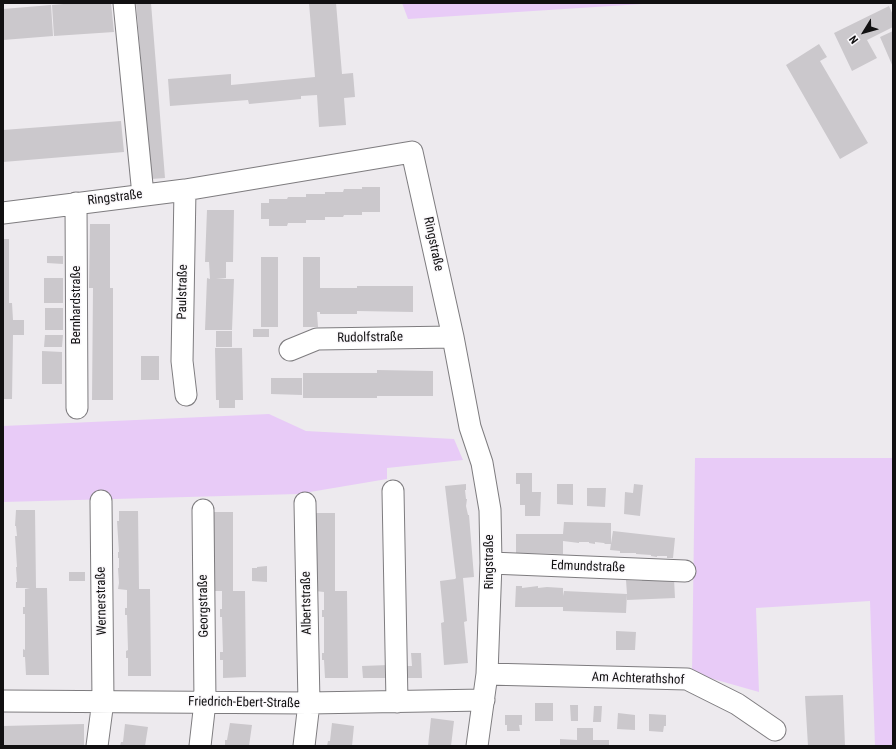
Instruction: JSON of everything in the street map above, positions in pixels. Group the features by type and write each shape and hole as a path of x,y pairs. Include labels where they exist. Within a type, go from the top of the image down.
{"street":[{"path":"124,3 143,195"},
{"name":"Ringstraße","path":"3,213 185,190 412,152 453,337 470,427 483,467 490,510 491,563 487,674 477,746"},
{"name":"Paulstraße","path":"185,190 182,361 186,395"},
{"name":"Bernhardstraße","path":"76,203 77,408"},
{"name":"Rudolfstraße","path":"290,350 317,339 453,337"},
{"path":"393,491 397,702"},
{"name":"Wernerstraße","path":"97,746 103,701 101,501"},
{"name":"Albertstraße","path":"304,746 309,704 305,503"},
{"name":"Georgstraße","path":"200,746 205,702 203,510"},
{"name":"Edmundstraße","path":"491,563 685,570"},
{"name":"Am Achterathshof","path":"487,674 687,679 738,704 775,730"},
{"name":"Friedrich-Ebert-Straße","path":"3,702 103,701 309,704 484,700"}],"shaded area":[{"path":"402,3 658,3 408,19"},
{"path":"269,414 306,431 454,439 463,460 387,468 387,479 298,494 3,502 3,426"},
{"path":"695,458 893,458 893,746 875,746 870,601 756,608 759,692 692,673"}],"building":[{"path":"75,3 111,3 114,32 54,36 52,5"},
{"path":"136,3 151,3 165,178 151,179"},
{"path":"309,3 336,3 342,74 353,73 355,97 344,98 346,125 319,127 317,95 301,96 301,99 249,104 248,100 170,106 168,79 231,74 231,85 315,77"},
{"path":"51,5 53,36 3,40 3,9"},
{"path":"889,6 893,15 893,27 867,40 877,58 852,71 834,33"},
{"path":"893,31 893,67 880,37"},
{"path":"819,44 827,57 820,61 868,143 840,159 786,65"},
{"path":"121,121 124,152 3,162 3,130"},
{"path":"362,187 380,187 380,212 362,212 362,215 344,215 343,217 325,217 325,220 306,220 306,223 288,223 287,226 269,226 269,219 261,219 261,203 269,203 269,199 306,197 306,194 343,192 344,189 362,189"},
{"path":"207,210 234,210 233,262 226,262 226,278 216,279 234,279 232,330 205,330 207,278 210,279 209,262 205,262"},
{"path":"90,224 110,224 110,288 113,288 113,400 92,400 93,288 89,288"},
{"path":"3,239 9,239 9,303 12,303 13,320 24,320 24,335 13,335 12,399 3,399"},
{"path":"47,256 63,256 63,264 47,263"},
{"path":"261,257 278,257 278,327 261,327"},
{"path":"303,257 320,257 320,288 357,288 357,286 413,286 413,312 357,311 357,314 320,314 320,312 317,312 318,327 303,327"},
{"path":"44,278 63,278 63,303 44,303"},
{"path":"45,308 63,308 63,330 45,330"},
{"path":"253,329 269,329 269,337 253,337"},
{"path":"216,331 232,331 232,347 216,347"},
{"path":"45,335 63,335 62,347 44,347"},
{"path":"215,348 242,348 243,400 216,400"},
{"path":"42,351 62,352 62,384 42,384"},
{"path":"141,356 159,356 159,380 141,380"},
{"path":"377,370 433,371 433,396 303,398 303,373 377,373"},
{"path":"271,378 302,378 302,395 271,394"},
{"path":"219,400 235,400 235,408 219,408"},
{"path":"516,473 532,473 532,492 541,492 540,516 525,516 525,505 520,505 520,484 516,484"},
{"path":"466,484 466,506 469,515 474,577 463,578 467,621 464,622 468,663 444,665 441,623 444,622 440,581 456,578 445,486"},
{"path":"557,484 573,484 573,505 557,504"},
{"path":"634,484 643,485 640,516 624,514 625,492 633,493"},
{"path":"587,488 606,488 605,507 587,506"},
{"path":"16,510 35,510 36,588 47,588 49,675 26,675 25,657 23,657 23,649 25,650 25,614 23,614 23,607 25,607 25,589 30,588 16,588"},
{"path":"119,511 138,511 139,589 150,589 151,676 128,676 128,658 126,658 126,651 128,650 127,615 125,615 125,608 127,608 127,590 118,589 119,552 117,521 119,521"},
{"path":"214,512 233,512 233,591 245,591 246,677 223,678 223,660 220,660 220,652 223,652 222,617 220,617 220,609 222,609 222,591 213,591 213,585 215,585 213,569"},
{"path":"316,513 335,513 335,591 347,591 348,678 325,678 324,660 322,660 322,653 324,653 324,617 322,617 322,610 324,610 324,592 315,591"},
{"path":"564,522 611,523 611,544 563,541 563,554 516,553 516,534 563,534"},
{"path":"613,531 675,538 673,558 636,553 620,553 620,551 610,550"},
{"path":"267,566 267,582 252,581 252,568"},
{"path":"69,572 85,572 85,581 69,581"},
{"path":"648,579 674,579 675,598 627,600 626,580 642,581"},
{"path":"516,586 522,586 522,588 538,586 538,588 563,588 563,596 564,591 627,594 626,613 563,611 563,607 515,607"},
{"path":"616,631 636,632 635,650 616,650"},
{"path":"411,653 421,653 422,678 400,678 400,666 412,666"},
{"path":"389,665 389,678 363,678 362,666"},
{"path":"843,695 845,746 808,746 805,696"},
{"path":"535,703 553,703 553,721 535,721"},
{"path":"570,705 578,705 578,721 571,721"},
{"path":"594,706 602,706 601,722 593,722"},
{"path":"618,713 635,715 635,730 617,729"},
{"path":"649,714 666,715 666,726 664,726 663,732 649,731"},
{"path":"505,715 522,715 522,725 519,725 520,731 507,731 507,725 505,725"},
{"path":"431,718 454,721 451,746 428,746"},
{"path":"230,723 252,725 249,746 225,746 225,740 227,740"},
{"path":"332,723 354,726 352,746 327,746 328,741 330,741"},
{"path":"84,724 84,746 3,746 3,726"},
{"path":"125,724 148,727 145,746 120,746 121,742 123,742"},
{"path":"577,728 593,728 593,740 609,740 609,746 560,746 560,739 577,740"}]}
